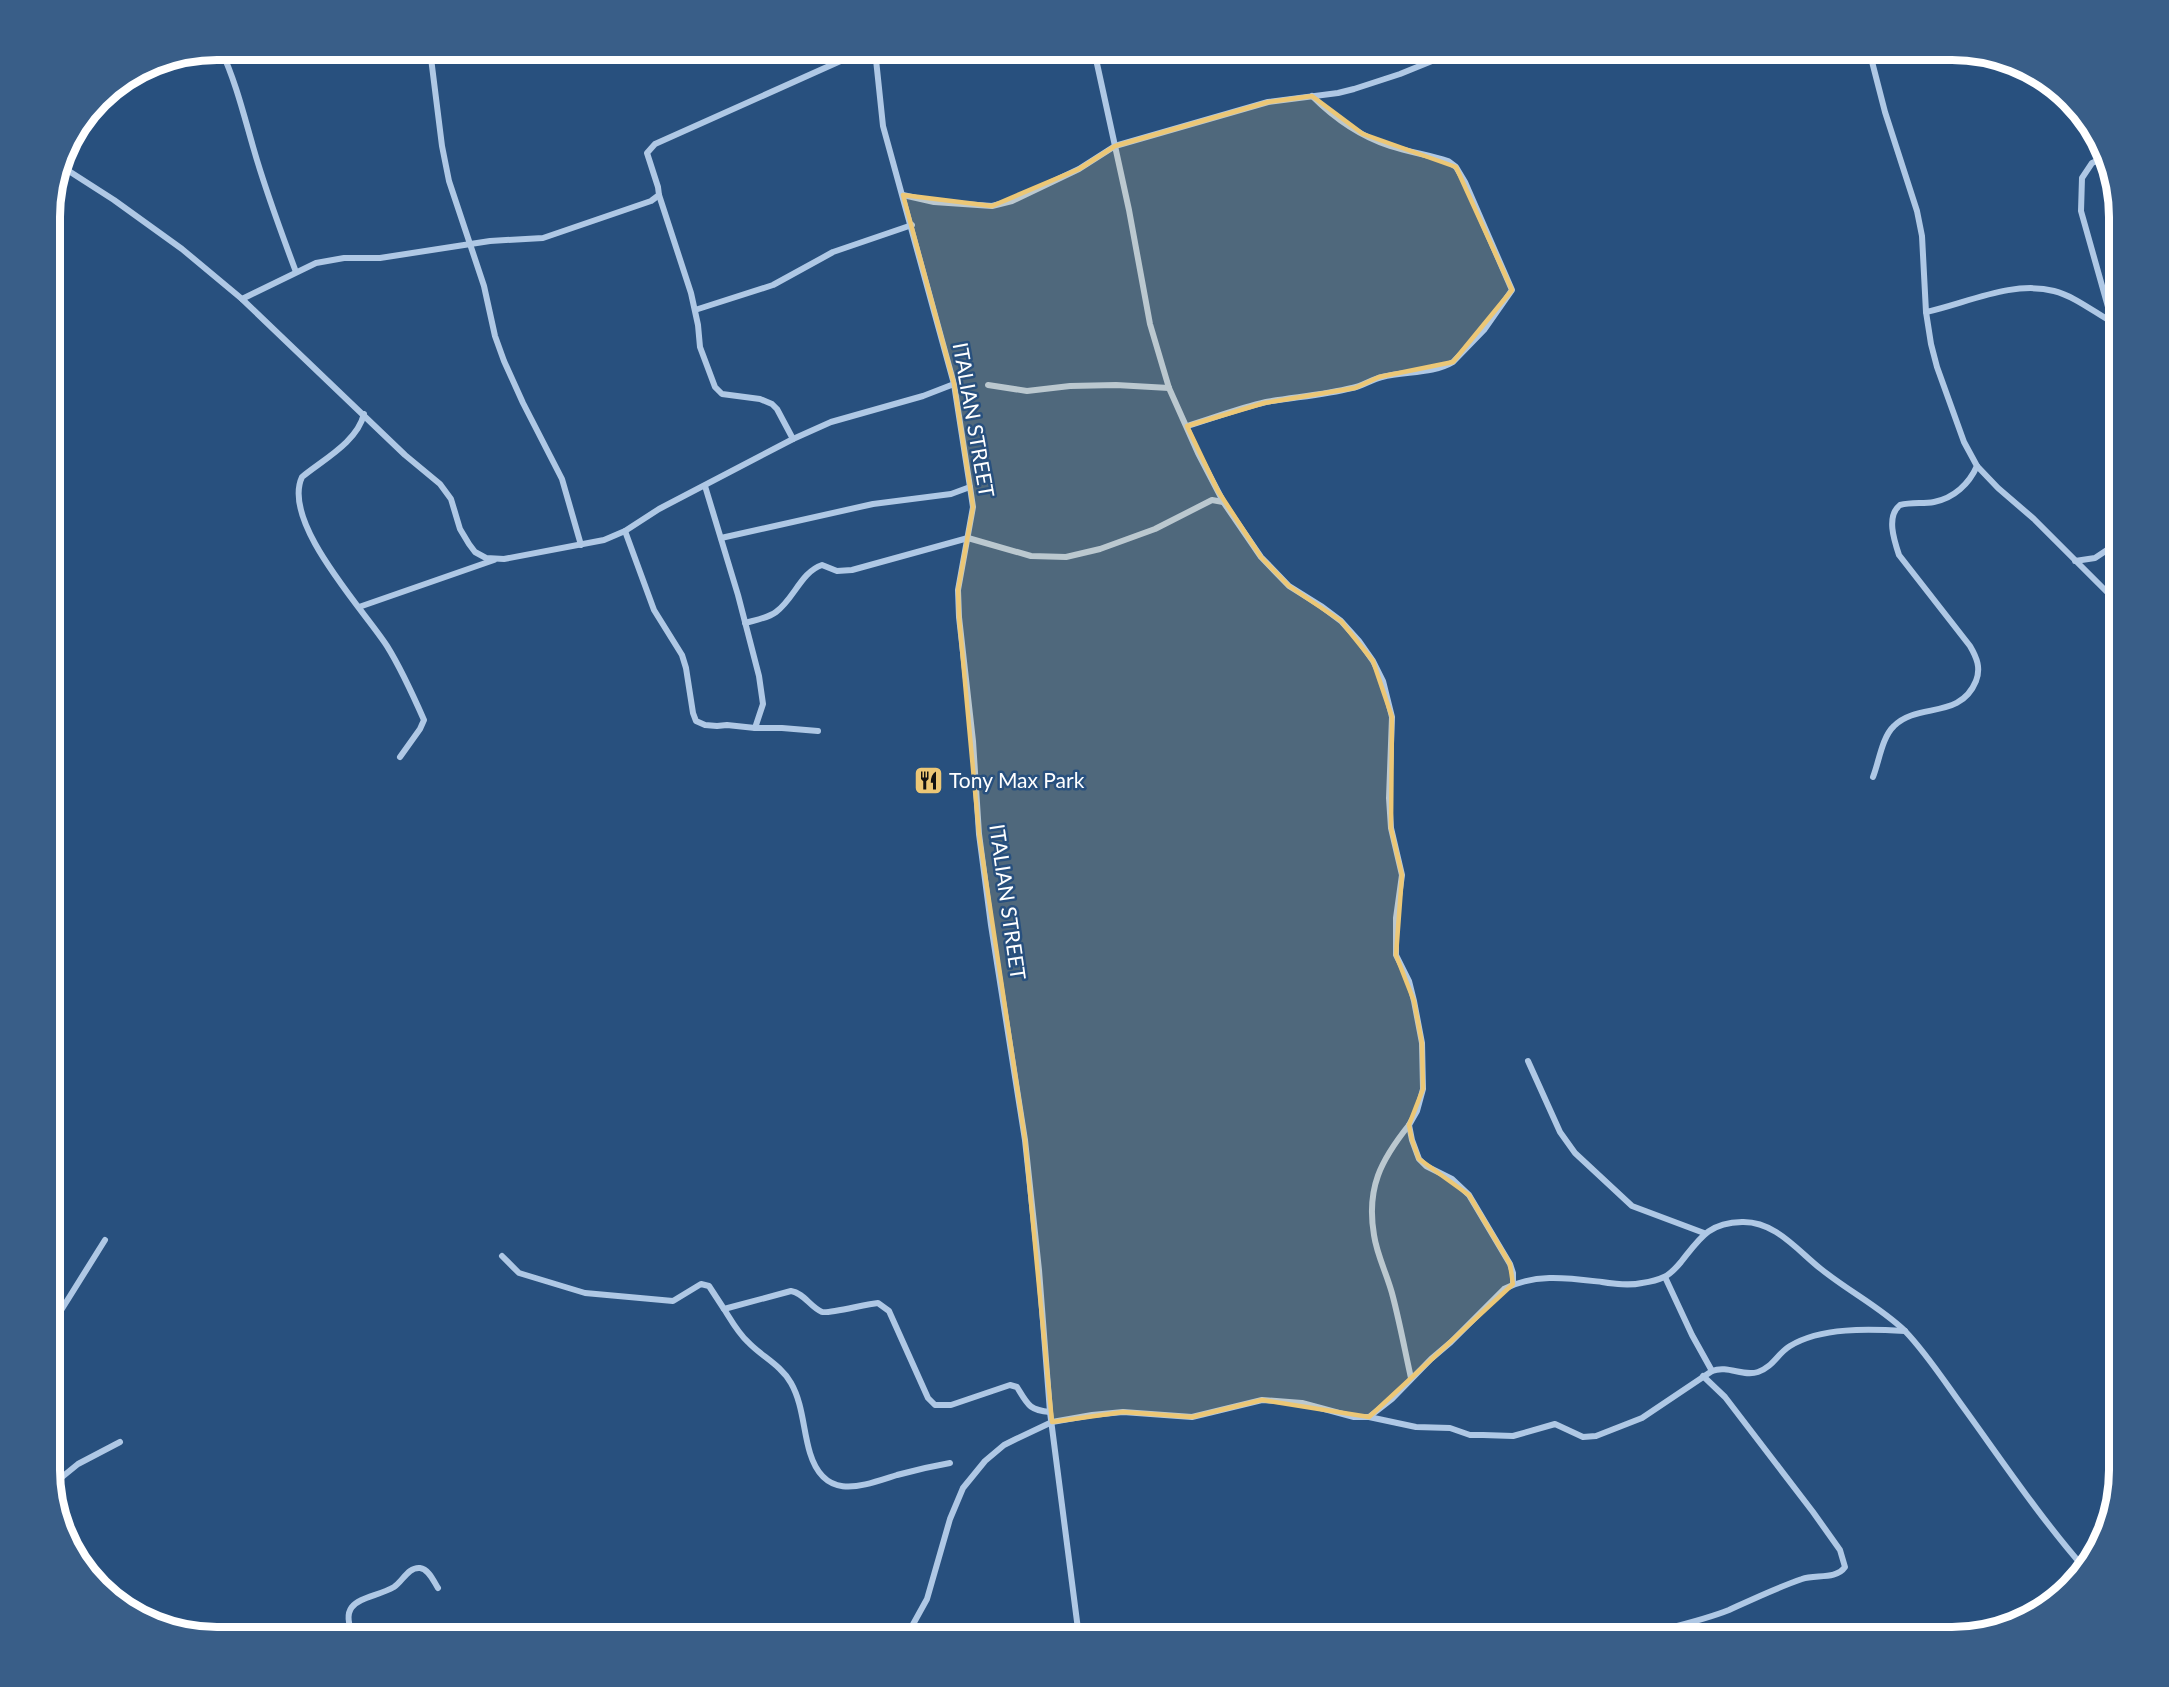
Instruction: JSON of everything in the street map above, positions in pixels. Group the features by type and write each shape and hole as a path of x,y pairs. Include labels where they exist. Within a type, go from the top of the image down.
{"street":[{"path":"225,60 238,92 275,219 296,272"},
{"path":"431,60 442,146 449,181 484,285 495,336 504,361 562,479 581,545"},
{"path":"794,439 772,404 760,399 731,396 718,392 700,348 695,310 647,153 655,144 843,60"},
{"name":"ITALIAN STREET","path":"876,60 883,126 954,384 973,507 958,590 974,741 979,834 1025,1140 1038,1258 1050,1412 1078,1627"},
{"path":"1096,60 1150,324 1169,388 1198,453 1224,502 1261,557 1289,586 1322,606 1341,621 1359,641 1383,681 1392,717 1389,798 1393,836 1402,875 1396,918 1396,955 1409,981 1414,1001 1422,1043 1423,1089 1417,1111 1380,1167 1373,1193 1373,1217 1374,1235 1393,1296 1411,1378"},
{"path":"903,195 934,202 992,206 1012,201 1079,169 1115,146 1268,102 1354,89 1434,60"},
{"path":"1872,60 1885,112 1917,211 1922,236 1926,312 1938,367 1964,442 1977,466 1998,488 2034,519 2109,593"},
{"path":"1187,426 1264,403 1334,392 1380,377 1427,371 1448,365 1484,330 1512,290 1465,182 1456,167 1448,161 1389,146 1363,134 1328,112 1312,96"},
{"path":"2099,160 2092,163 2082,178 2081,211 2109,301"},
{"path":"67,170 114,200 182,249 243,299 405,455 447,491 460,529 469,544 481,555 495,560"},
{"path":"243,299 316,263 380,258 469,244 543,238 651,201 659,195"},
{"path":"695,310 773,285 833,252 912,225"},
{"path":"1926,312 2014,288 2038,288 2057,292 2109,319"},
{"path":"359,607 495,560 604,540 625,531 659,509 831,422 924,396 954,384"},
{"path":"988,385 1027,391 1070,386 1116,385 1169,388"},
{"path":"364,414 354,435 303,477 299,484 298,494 300,509 315,543 388,647 402,671 424,720 400,757"},
{"path":"1873,777 1892,728 1907,718 1956,704 1972,690 1977,677 1978,666 1970,646 1899,555 1894,541 1893,514 1900,505 1934,502 1946,498 1968,484 1977,466"},
{"path":"705,486 759,676 763,704 755,728"},
{"path":"721,538 873,504 951,494 970,487"},
{"path":"745,623 771,616 777,612 810,572 822,565 837,571 852,570 968,538 1031,556 1066,557 1100,549 1155,529 1212,500 1224,502"},
{"path":"625,531 654,610 682,655 696,721 705,725 818,731"},
{"path":"2075,561 2095,558 2109,549"},
{"path":"1528,1061 1560,1132 1575,1153 1632,1206 1704,1233"},
{"path":"1409,1125 1419,1159 1426,1166 1452,1179 1469,1195 1509,1264 1513,1273 1513,1284"},
{"path":"1369,1417 1392,1399 1504,1289 1513,1284 1529,1279 1553,1278 1640,1284 1665,1277 1675,1269 1704,1233 1715,1226 1740,1222 1758,1223 1772,1229 1823,1271 1875,1306 1905,1331 1939,1371 2056,1535 2079,1562"},
{"path":"60,1312 105,1240"},
{"path":"502,1256 519,1273 585,1293 673,1301 701,1284 706,1284 746,1341 775,1364 790,1381 800,1408 813,1461 827,1480 838,1485 856,1488 912,1471 950,1463"},
{"path":"1665,1277 1712,1371"},
{"path":"724,1309 791,1291 801,1294 821,1311 828,1313 878,1303 889,1311 928,1398 934,1405 951,1405 1010,1384 1017,1387 1023,1399 1036,1411 1050,1412"},
{"path":"912,1627 927,1599 950,1519 963,1488 985,1461 1004,1445 1052,1422 1123,1412 1192,1417 1262,1400 1302,1403 1354,1417 1369,1417 1416,1427 1450,1428 1470,1435 1513,1436 1555,1424 1576,1435 1591,1437 1642,1418 1712,1371 1721,1369 1747,1374 1755,1373 1769,1367 1783,1350 1792,1344 1817,1335 1869,1330 1905,1331"},
{"path":"1671,1627 1727,1610 1808,1576 1840,1573 1845,1567 1840,1550 1814,1512 1725,1397 1703,1376"},
{"path":"60,1478 91,1456 120,1442"},
{"path":"350,1627 347,1616 350,1609 363,1599 395,1586 412,1570 417,1568 426,1570 438,1588"}],"highlighted area":[{"path":"1312,96 1363,134 1456,167 1512,290 1453,362 1379,377 1355,388 1264,403 1187,426 1218,491 1261,557 1289,586 1341,621 1373,661 1392,717 1391,828 1402,875 1396,955 1414,1001 1422,1043 1423,1089 1409,1125 1412,1140 1419,1159 1469,1195 1510,1264 1513,1284 1369,1417 1262,1400 1192,1417 1123,1412 1052,1422 1025,1140 979,834 959,617 958,590 973,507 954,384 903,195 992,206 1079,169 1115,146 1268,102"}],"place":[{"name":"Tony Max Park","path":"928,781"}]}
